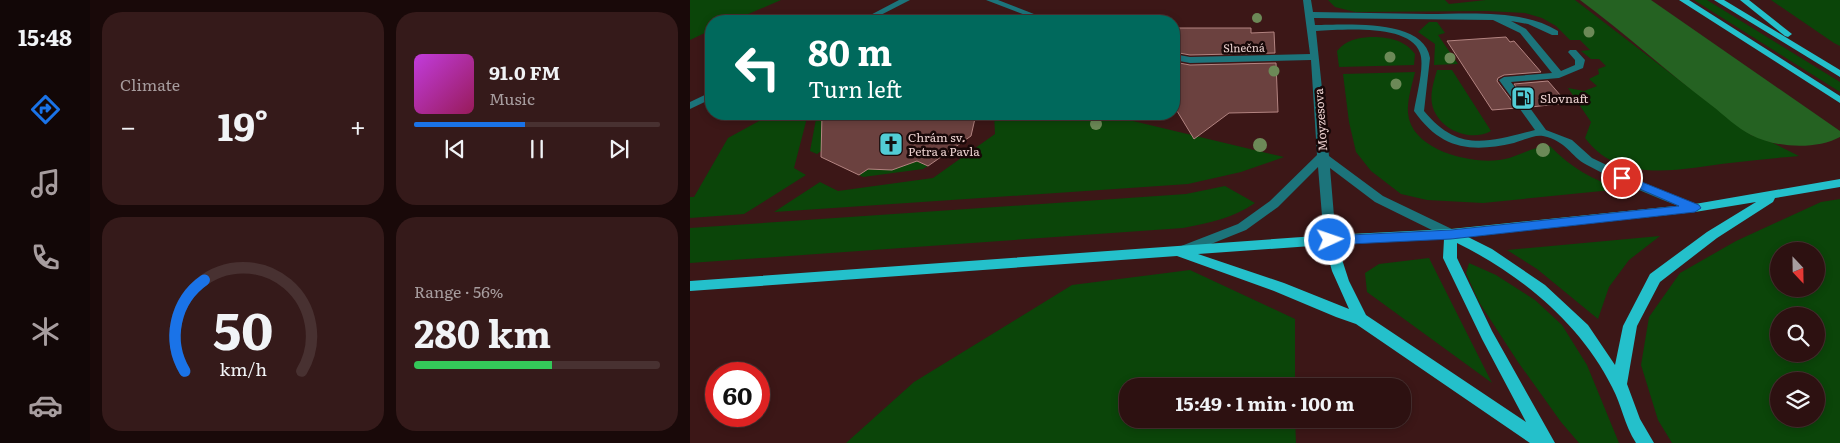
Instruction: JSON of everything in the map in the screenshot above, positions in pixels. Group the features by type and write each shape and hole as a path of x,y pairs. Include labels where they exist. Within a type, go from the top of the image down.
{"main road":[{"path":"1683,0 1840,100"},
{"path":"1718,0 1840,74"},
{"path":"1744,0 1840,74"},
{"path":"690,286 1330,240 1451,234 1695,208 1840,182"},
{"path":"1619,384 1630,326 1655,278 1712,235 1775,195"},
{"path":"1451,234 1488,252 1540,289 1583,329 1619,384 1633,422 1646,443"},
{"path":"1451,234 1450,258 1487,335 1545,443"},
{"path":"1330,240 1333,258 1349,297 1361,319"},
{"path":"1178,252 1361,319 1545,443"}],"street":[{"path":"875,15 906,0"},
{"path":"990,0 1031,15"},
{"name":"Moyzesova","path":"1307,0 1315,58 1330,240"},
{"path":"1309,14 1524,20 1544,26 1555,33"},
{"path":"1495,18 1523,31 1558,75"},
{"path":"1311,28 1383,29 1402,33 1419,42 1426,55 1419,111 1429,126 1445,138 1469,145 1486,144 1542,132"},
{"path":"1573,52 1580,60 1580,66 1558,75 1504,80 1542,132 1568,142 1588,161 1640,186 1695,208"},
{"name":"Slnečná","path":"1180,58 1190,60 1315,58"},
{"path":"690,106 705,98"},
{"path":"1178,252 1242,227 1274,204 1322,157 1379,199 1451,234"}],"green space":[{"path":"690,0 781,0 746,15 705,15 705,33 690,40"},
{"path":"1328,0 1445,0 1449,4 1486,0 1575,0 1751,135 1799,156 1671,170 1633,168 1615,163 1599,153 1585,138 1591,122 1568,88 1584,91 1597,86 1589,79 1599,74 1598,69 1606,66 1599,59 1591,59 1581,51 1590,50 1580,40 1570,40 1556,26 1542,18 1525,13 1487,11 1355,12 1335,7"},
{"path":"1580,0 1651,0 1840,131 1840,137 1819,144 1796,146 1772,143 1751,135"},
{"path":"1694,0 1707,0 1840,82 1840,92"},
{"path":"1771,0 1840,0 1840,46 1834,43"},
{"path":"1429,22 1437,22 1445,33 1438,35 1458,64 1434,65 1435,44 1418,32"},
{"path":"1370,37 1389,38 1406,45 1415,54 1414,65 1339,67 1337,51 1340,47 1352,40"},
{"path":"1437,70 1452,70 1491,131 1474,135 1464,134 1447,127 1440,120 1432,104"},
{"path":"1415,72 1409,98 1408,113 1412,126 1419,137 1430,145 1458,157 1487,161 1506,159 1537,148 1550,146 1583,172 1602,182 1622,189 1483,203 1427,200 1401,194 1371,171 1356,152 1349,122 1343,74"},
{"path":"761,120 806,120 794,168 806,175 744,214 690,218 690,197 694,197 728,138"},
{"path":"816,120 822,120 831,125 821,137 822,143 827,147 817,154 810,151"},
{"path":"994,120 1130,120 1284,157 1241,172 1188,184 774,212 820,182 838,191 933,178 995,134"},
{"path":"916,161 928,166 923,169 863,177 859,175 869,169 892,170"},
{"path":"1225,186 1255,203 1238,213 1221,219 1183,228 690,263 690,228 1186,194"},
{"path":"1840,199 1840,443 1672,443 1658,420 1641,365 1649,317 1680,273 1736,241 1821,202"},
{"path":"1660,236 1629,260 1609,287 1598,319 1537,269 1507,250"},
{"path":"1429,258 1492,383 1367,292 1365,273 1379,264"},
{"path":"1469,263 1496,275 1535,300 1562,325 1587,365 1619,443 1579,443 1561,422 1518,362 1479,302 1466,273"},
{"path":"1190,270 1295,319 1295,378 1119,378 1119,428 1295,428 1296,443 846,443 914,382 1072,285"}],"building":[{"path":"1180,28 1251,28 1251,33 1274,32 1275,53 1190,55 1180,53"},
{"path":"1506,37 1510,42 1514,41 1541,72 1504,75 1498,78 1497,81 1517,108 1492,110 1447,41"},
{"path":"1180,63 1190,65 1276,63 1278,112 1229,113 1194,139 1180,116"},
{"path":"1548,81 1567,103 1531,107 1514,84"},
{"name":"Chrám sv. Petra a Pavla","path":"822,120 975,120 971,136 928,166 917,161 892,170 868,169 859,175 821,157"}],"place":[{"name":"Slovnaft","path":"1523,98"},
{"name":"Chrám sv. Petra a Pavla","path":"891,144"}],"route":[{"path":"1330,240 1451,234 1542,226 1695,208 1622,178"}]}
